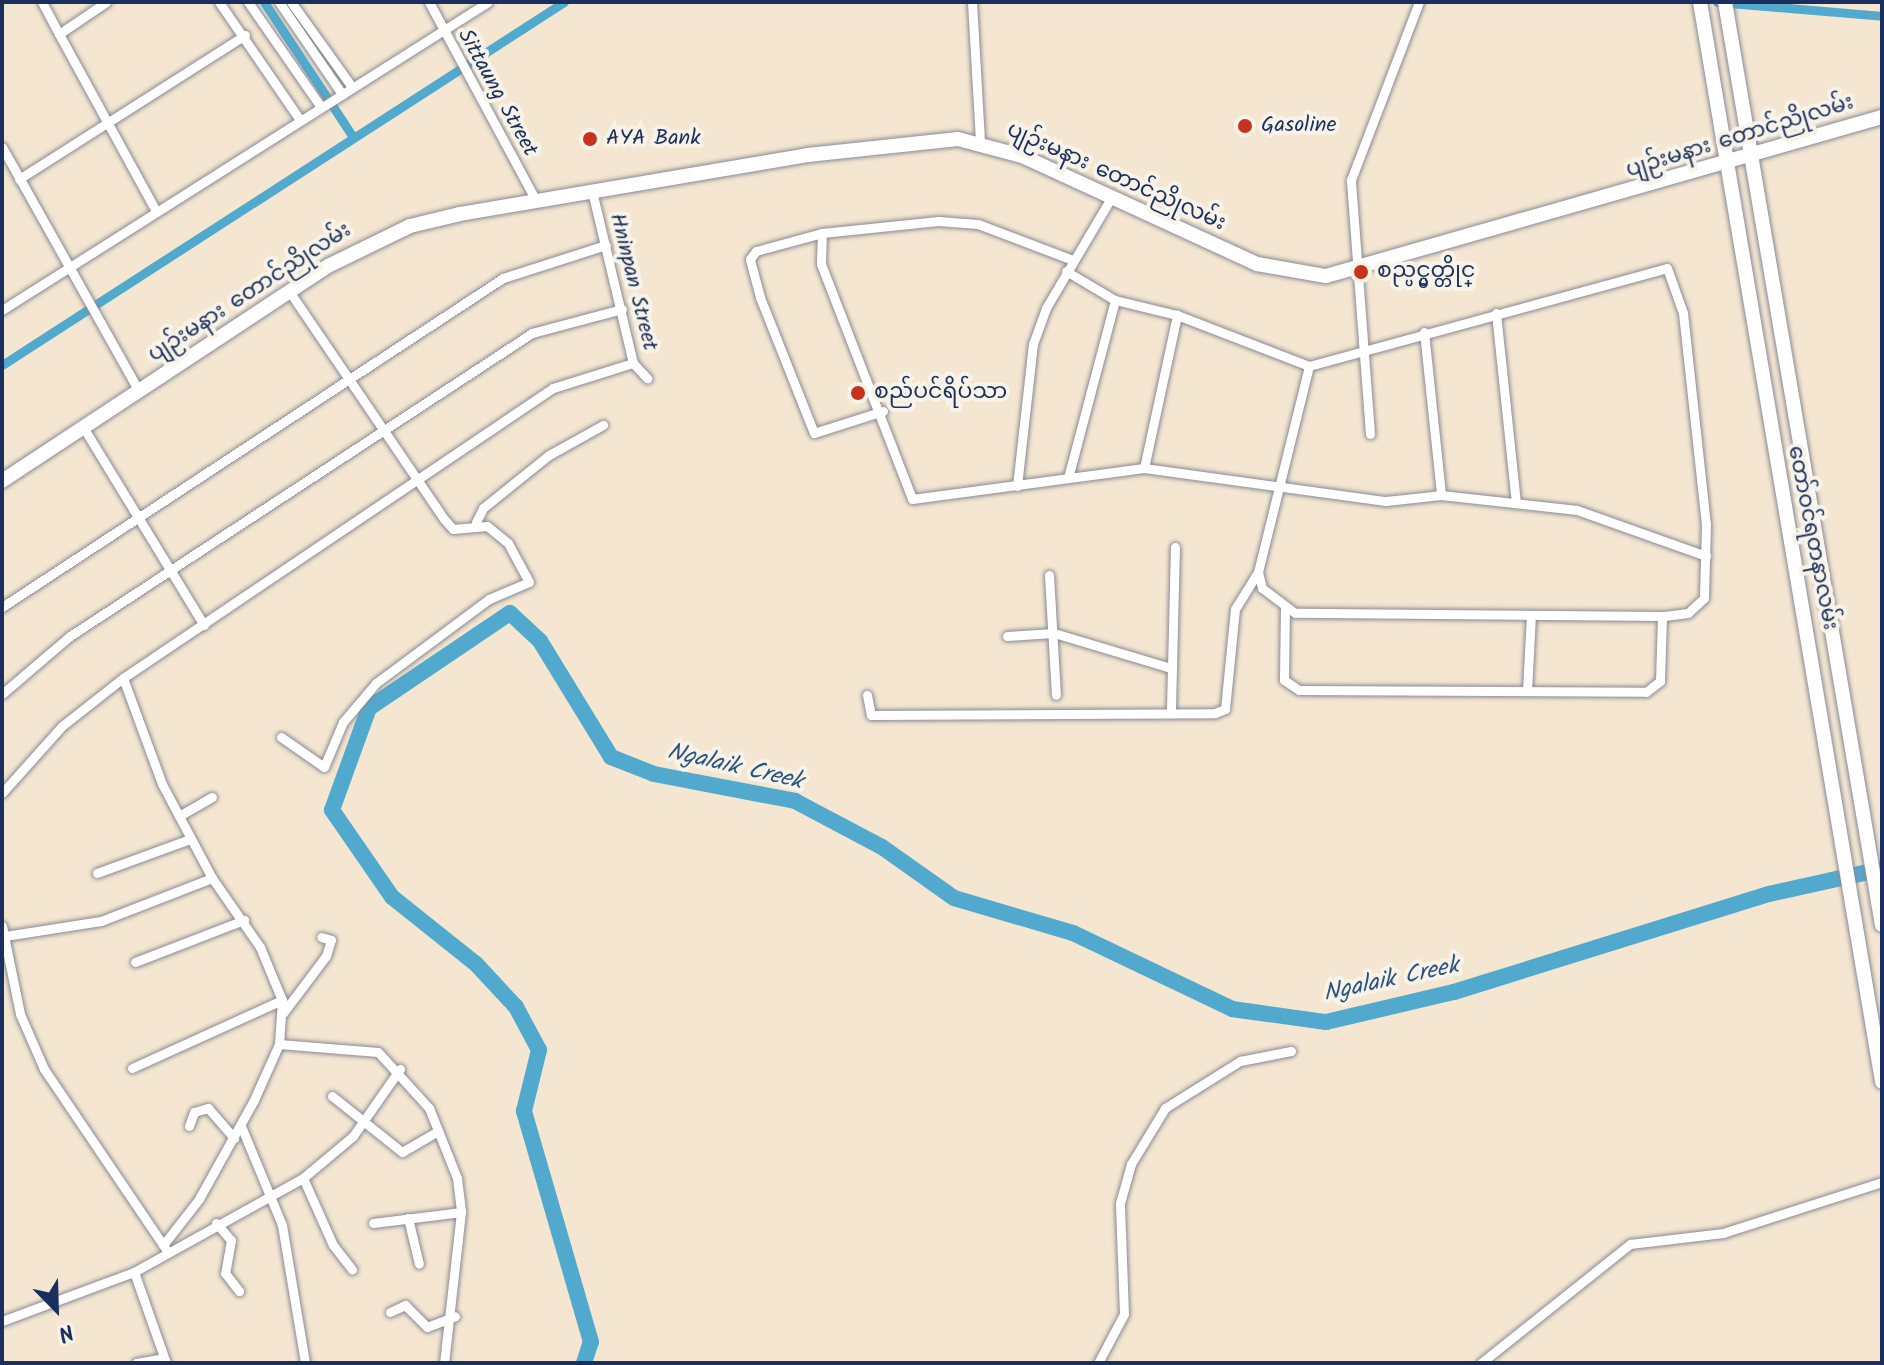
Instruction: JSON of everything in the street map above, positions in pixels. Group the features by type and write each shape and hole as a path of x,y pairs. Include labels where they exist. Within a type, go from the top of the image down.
{"main road":[{"name":"တော်ဝင်ရတနာလမ်း","path":"1700,2 1826,731 1882,1082"},
{"name":"တော်ဝင်ရတနာလမ်း","path":"1725,2 1754,157 1882,925"},
{"name":"ပျဉ်းမနား တောင်ညိုလမ်း","path":"2,481 289,291 410,226 536,201 901,141 980,141 1257,264 1295,275 1358,272 1882,117"}],"street":[{"path":"42,2 156,211"},
{"path":"59,34 106,2"},
{"path":"219,2 245,35 300,120"},
{"path":"248,2 323,106"},
{"path":"279,2 339,96"},
{"path":"291,2 352,87"},
{"name":"Sittaung Street","path":"429,2 536,201"},
{"path":"2,310 488,2"},
{"path":"972,2 980,141"},
{"path":"1370,434 1366,348 1349,210 1357,150 1419,2"},
{"path":"19,179 245,35"},
{"path":"2,147 139,391"},
{"name":"Hninpan Street","path":"592,191 633,363 647,378"},
{"path":"1017,486 1033,344 1066,271 1111,198"},
{"path":"883,411 814,433 760,297 753,253 822,233 978,224 1073,260"},
{"path":"822,233 821,264 883,411 903,491 912,499 1144,468 1386,501 1441,495 1577,510 1706,556"},
{"path":"2,607 133,516 503,278 606,245"},
{"path":"1066,271 1115,300 1177,315 1309,366 1649,269 1667,268 1676,278 1706,556 1704,598 1696,609 1662,616 1295,613 1262,588 1258,572"},
{"path":"289,291 417,485 453,529 476,522 483,508 549,455 603,425"},
{"path":"1068,478 1115,300"},
{"path":"2,694 70,636 548,324 622,309"},
{"path":"1496,313 1516,502"},
{"path":"1144,468 1177,315"},
{"path":"1424,332 1441,495"},
{"path":"2,793 62,726 123,678 417,485 553,388 633,363"},
{"path":"867,695 871,715 1225,709 1235,609 1258,572 1276,488 1309,366"},
{"path":"83,427 133,516 204,625"},
{"path":"281,737 324,767 343,722 376,683 489,599 529,582 508,543 476,522"},
{"path":"1171,709 1175,547"},
{"path":"1049,575 1056,695"},
{"path":"1285,606 1284,680 1292,689 1654,689 1662,616"},
{"path":"1527,691 1531,615"},
{"path":"1007,636 1053,633 1171,668"},
{"path":"123,678 146,751 212,878 244,920 282,1000 283,1013 279,1044 241,1126 166,1248"},
{"path":"179,816 212,797"},
{"path":"97,873 190,839"},
{"path":"166,1248 44,1069 20,1014 4,931 101,921 212,878"},
{"path":"135,962 244,920"},
{"path":"283,1013 326,956 331,940 321,937"},
{"path":"132,1068 282,1000"},
{"path":"279,1044 378,1052 400,1069 438,1131 461,1212 455,1316 444,1363"},
{"path":"1098,1363 1124,1314 1120,1203 1131,1164 1165,1108 1240,1061 1291,1051"},
{"path":"2,1321 134,1272 166,1248 303,1178 362,1125 400,1069"},
{"path":"332,1096 362,1125 408,1153 438,1131"},
{"path":"189,1126 194,1112 208,1108 234,1138"},
{"path":"241,1126 270,1194 288,1247 305,1363"},
{"path":"303,1178 334,1248 352,1269"},
{"path":"1481,1363 1630,1244 1723,1233 1882,1182"},
{"path":"373,1223 461,1212"},
{"path":"408,1218 419,1264"},
{"path":"216,1223 231,1240 225,1273 239,1291"},
{"path":"134,1272 165,1360 136,1363"},
{"path":"390,1312 405,1305 427,1327 455,1316"}],"waterway":[{"path":"264,2 353,137"},
{"path":"2,365 564,2"},
{"path":"1717,2 1882,16"},
{"name":"Ngalaik Creek","path":"584,1363 591,1342 524,1111 539,1050 516,1007 476,964 392,897 332,810 369,708 510,613 540,641 611,757 654,774 795,801 882,847 954,898 1073,933 1232,1009 1326,1022 1454,992 1769,894 1882,869"}],"place":[{"name":"Gasoline","path":"1245,126"},
{"name":"AYA Bank","path":"590,139"},
{"name":"စည္ပင္မွတ္တိုင္","path":"1361,272"},
{"name":"စည်ပင်ရိပ်သာ","path":"858,393"}]}
